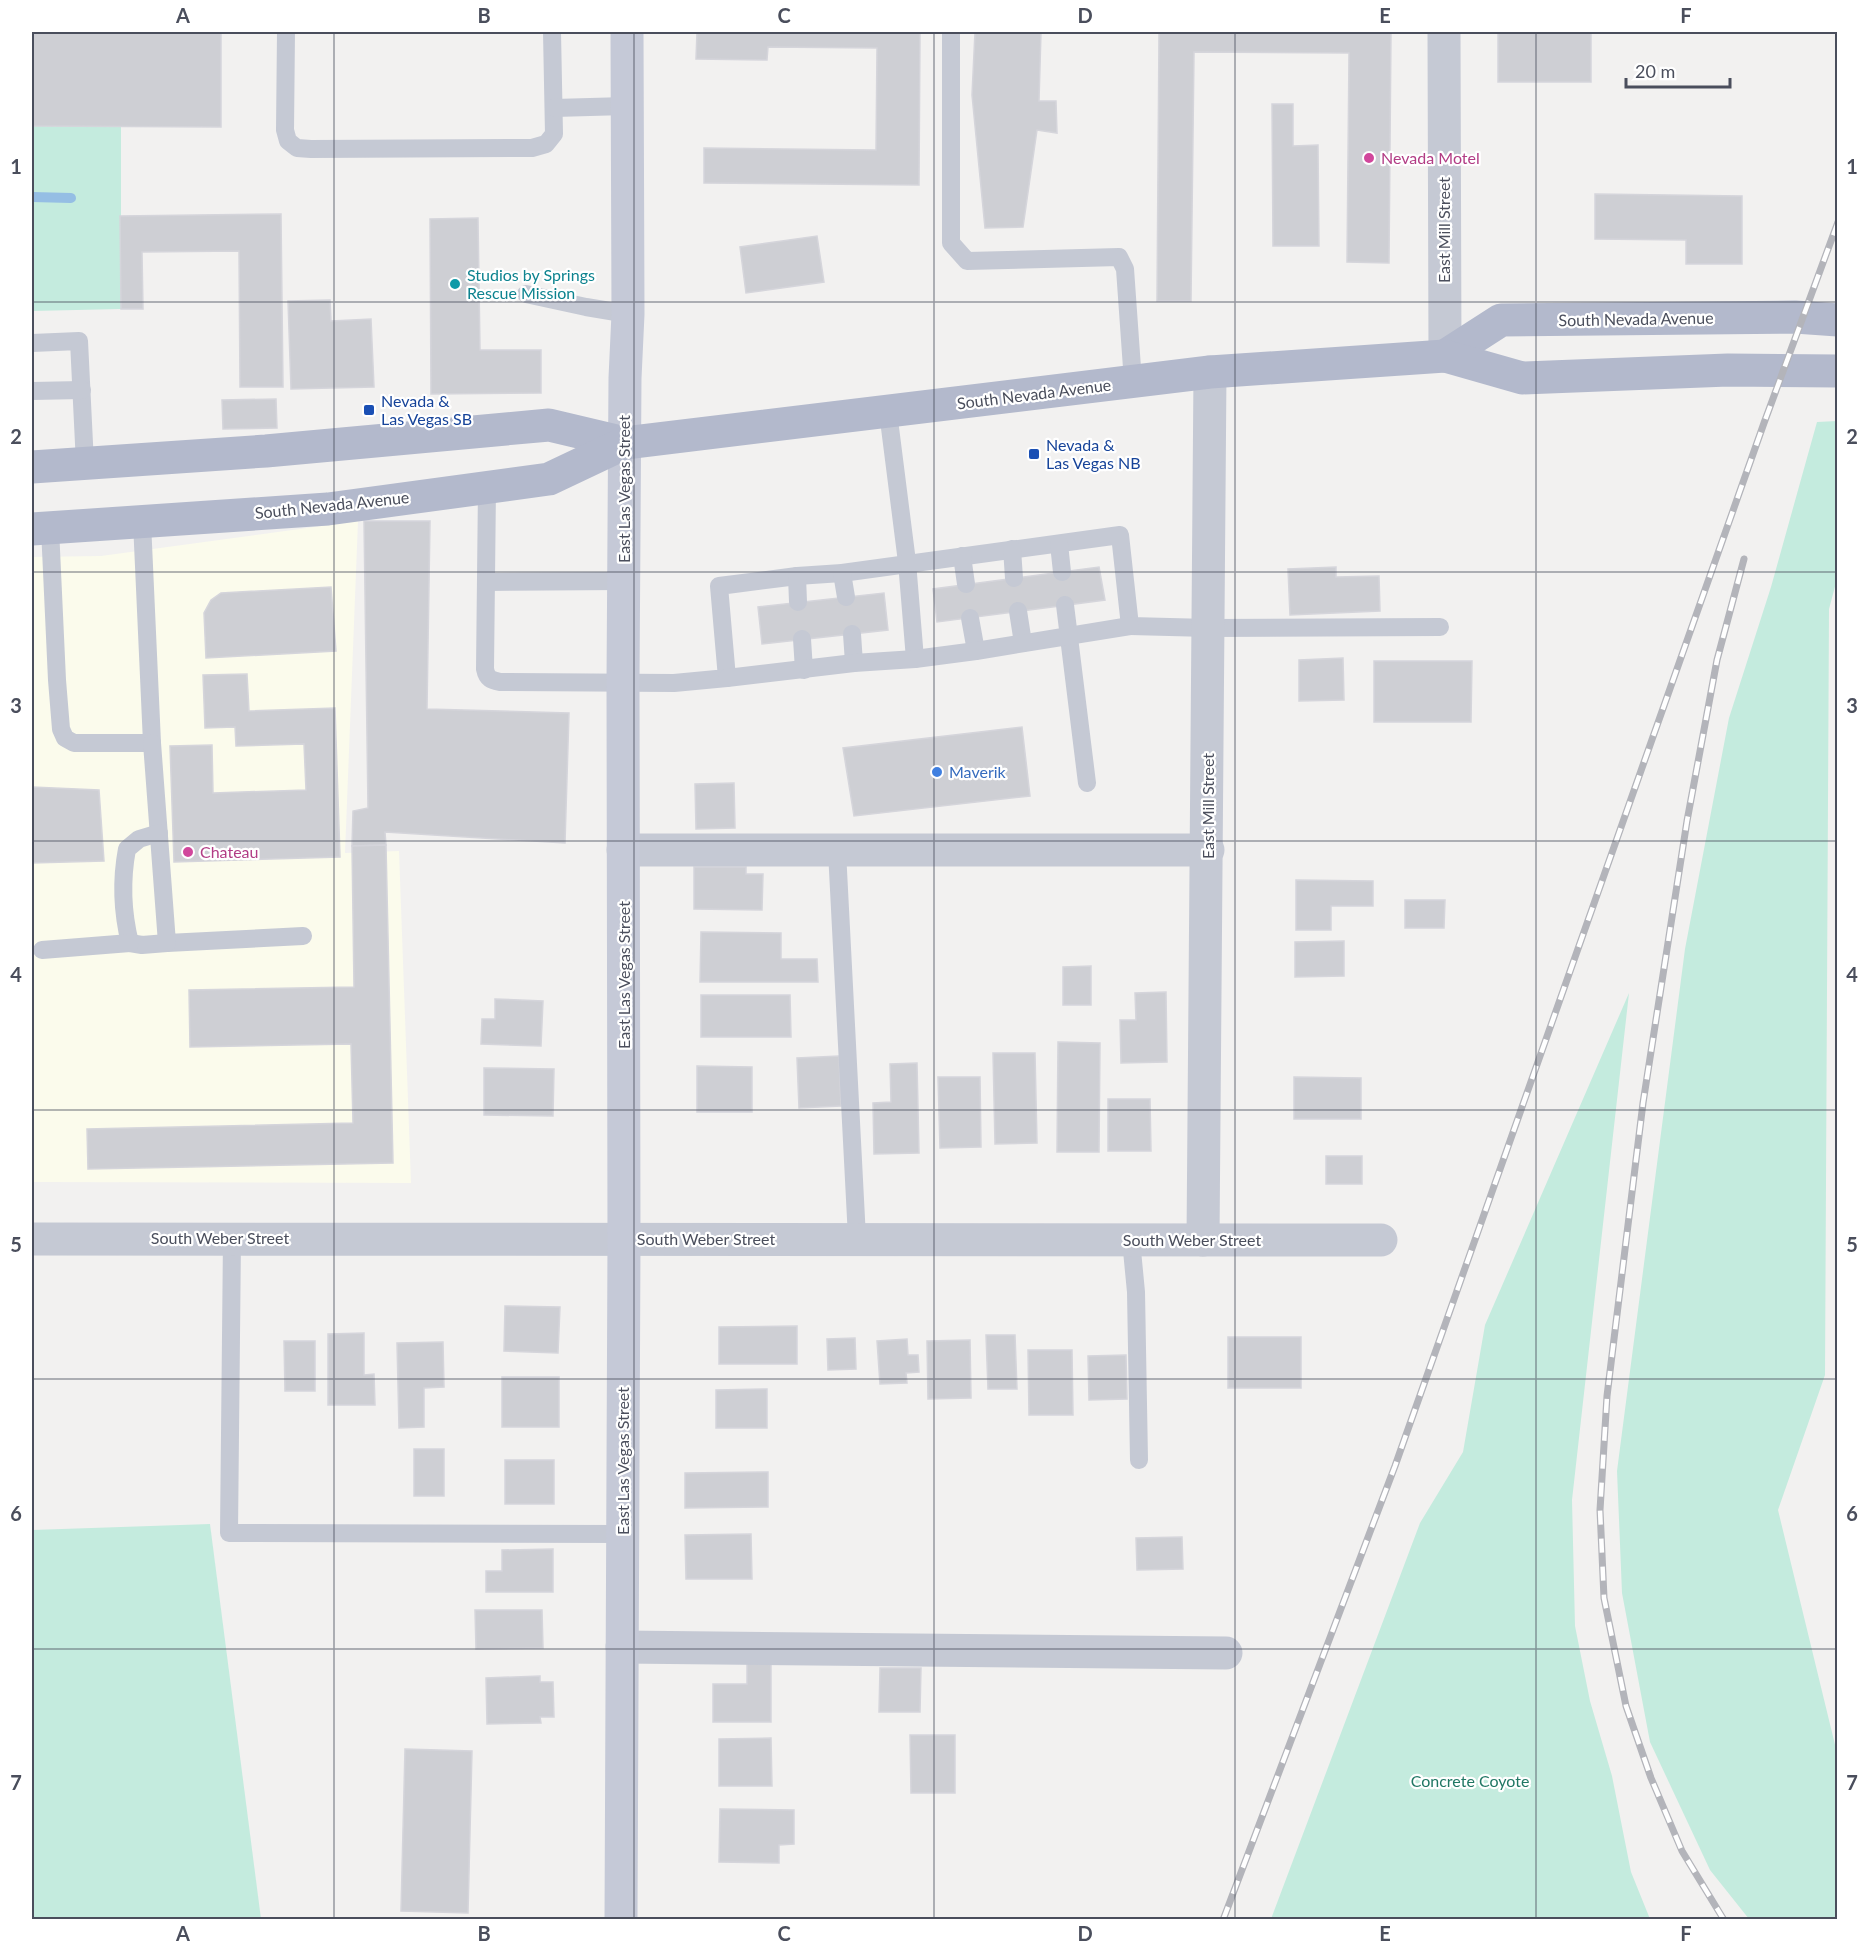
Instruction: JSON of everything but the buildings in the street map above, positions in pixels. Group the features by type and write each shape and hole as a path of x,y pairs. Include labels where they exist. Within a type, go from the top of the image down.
{"main road":[{"name":"South Nevada Avenue","path":"1445,356 1501,320 1795,317 1838,320"},
{"name":"South Nevada Avenue","path":"32,467 266,452 549,425 579,434 625,443 1210,372 1445,356 1522,378 1728,370 1838,371"},
{"name":"South Nevada Avenue","path":"41,529 328,508 549,479 625,443"}],"street":[{"name":"East Las Vegas Street","path":"621,1920 624,1240 623,681 625,378 628,314 627,32"},
{"name":"East Mill Street","path":"1444,32 1445,356"},
{"name":"East Mill Street","path":"1203,1240 1208,850 1210,372"},
{"path":"623,850 1208,850"},
{"name":"South Weber Street","path":"32,1239 1381,1240"},
{"path":"622,1647 1226,1653"}],"lane":[{"path":"286,32 285,130 288,141 297,148 532,148 546,144 554,134 552,32"},
{"path":"951,32 951,243 968,261 1119,257 1125,269 1133,382"},
{"path":"554,108 626,106"},
{"path":"526,294 628,314"},
{"path":"32,343 79,341 85,464"},
{"path":"32,392 82,390"},
{"path":"888,412 908,562 915,659"},
{"path":"487,487 485,669 486,675 491,680 674,683 854,663 915,659 1130,626 1440,627"},
{"path":"141,522 152,742 167,943"},
{"path":"41,529 61,729 65,738 74,743 152,742"},
{"path":"727,678 719,586 842,573 908,562 1120,535 1130,626"},
{"path":"1059,544 1062,572"},
{"path":"1012,549 1014,578"},
{"path":"962,556 966,584"},
{"path":"842,573 846,597"},
{"path":"797,576 798,602"},
{"path":"486,582 624,581"},
{"path":"1065,605 1087,783"},
{"path":"1018,612 1023,643"},
{"path":"970,618 976,651"},
{"path":"852,634 854,663"},
{"path":"802,639 804,670"},
{"path":"130,943 125,923 122,876 127,849 139,839 159,833"},
{"path":"837,851 856,1238"},
{"path":"42,950 130,943 142,945 303,936"},
{"path":"232,1238 229,1533 623,1534"},
{"path":"1131,1240 1136,1292 1139,1460"}],"shaded area":[{"name":"Chateau","path":"358,521 345,853 399,851 411,1183 32,1182 32,557 101,556"}],"green space":[{"path":"32,126 121,127 121,309 32,311"},
{"path":"1837,421 1837,579 1829,609 1825,1375 1778,1510 1837,1753 1837,1919 1749,1919 1710,1870 1650,1742 1622,1593 1617,1471 1685,949 1729,718 1771,587 1817,422"},
{"name":"Concrete Coyote","path":"1629,993 1572,1500 1575,1626 1590,1701 1612,1776 1631,1872 1650,1919 1271,1919 1420,1523 1463,1452 1485,1325"},
{"path":"210,1524 261,1919 32,1919 32,1530"}],"waterway":[{"path":"32,197 71,198"}],"railway":[{"path":"1223,1920 1395,1466 1764,423 1838,222"},
{"path":"1724,1920 1682,1851 1651,1778 1626,1706 1604,1598 1600,1510 1607,1396 1643,1103 1687,821 1717,660 1744,559"}],"place":[{"name":"Nevada Motel","path":"1369,158"},
{"name":"Studios by Springs Rescue Mission","path":"455,284"},
{"name":"Nevada & Las Vegas SB","path":"369,410"},
{"name":"Nevada & Las Vegas NB","path":"1034,454"},
{"name":"Maverik","path":"937,772"},
{"name":"Chateau","path":"188,852"}]}
